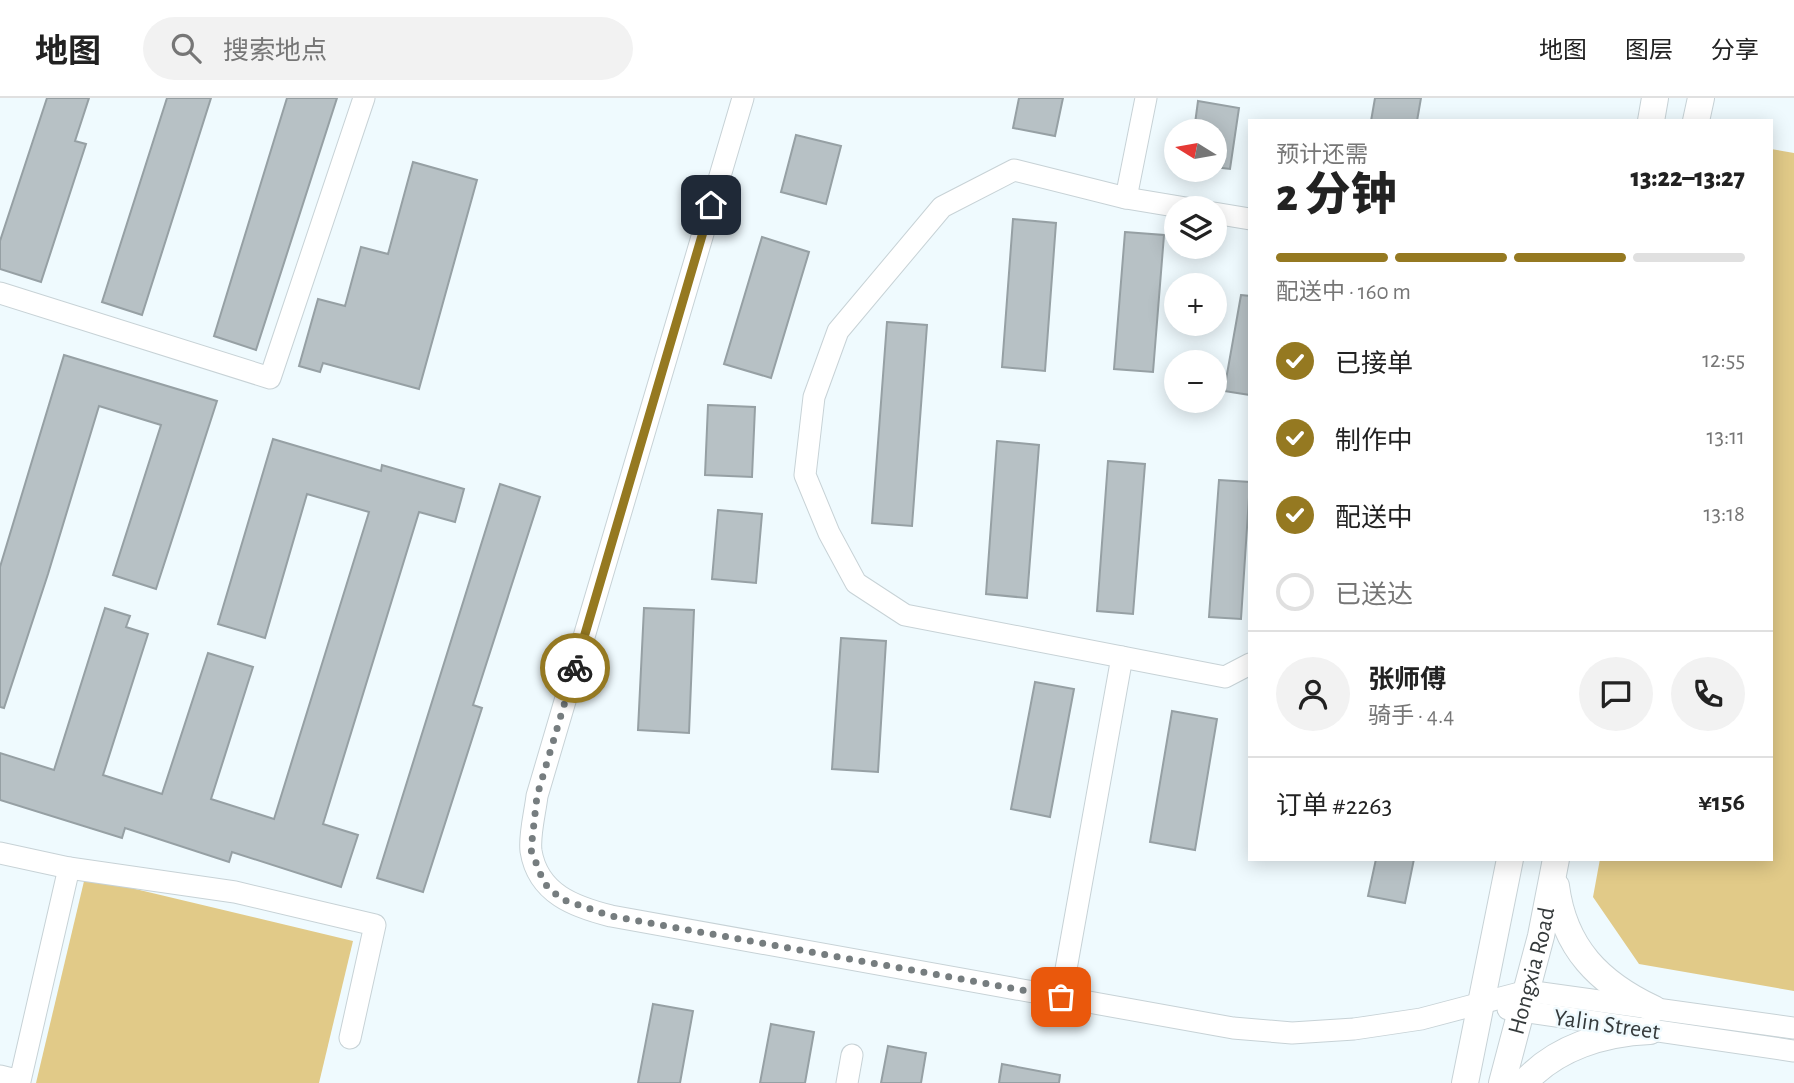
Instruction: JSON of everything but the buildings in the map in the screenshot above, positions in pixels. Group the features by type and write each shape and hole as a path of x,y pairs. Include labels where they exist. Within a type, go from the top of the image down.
{"street":[{"path":"0,293 270,378 364,98"},
{"path":"743,98 537,796 531,850 544,883 561,899 579,908 611,916 1233,1028 1292,1033 1388,1025 1483,1002"},
{"path":"1126,198 1146,98"},
{"path":"1651,119 1655,98"},
{"path":"1696,119 1701,98"},
{"path":"1164,204 1126,198 1014,170 942,207 838,331 814,397 805,475 829,533 856,583 905,615 1225,677 1248,665"},
{"path":"1227,215 1248,219"},
{"path":"1061,997 1122,657"},
{"path":"0,853 69,867 235,892 375,925 350,1038"},
{"name":"Hongxia Road","path":"1465,1083 1510,861"},
{"path":"1524,1083 1555,1058 1582,1043 1652,1020 1601,978 1582,955 1564,920 1555,865"},
{"name":"Hongxia Road","path":"1502,1083 1524,1002 1555,865"},
{"path":"0,1076 20,1081 69,867"},
{"name":"Yalin Street","path":"1483,1002 1524,1002 1652,1020 1794,1051"},
{"name":"Yalin Street","path":"1652,1020 1794,1028"},
{"path":"847,1083 852,1055"}],"shaded area":[{"path":"1773,149 1794,153 1794,991 1639,964 1593,897 1600,861 1773,861"},
{"path":"85,877 353,941 319,1083 36,1083"}],"way so far":[{"path":"575,668 537,796 531,850 544,883 561,899 579,908 611,916 1061,997"}],"route":[{"path":"575,668 711,205"}]}
